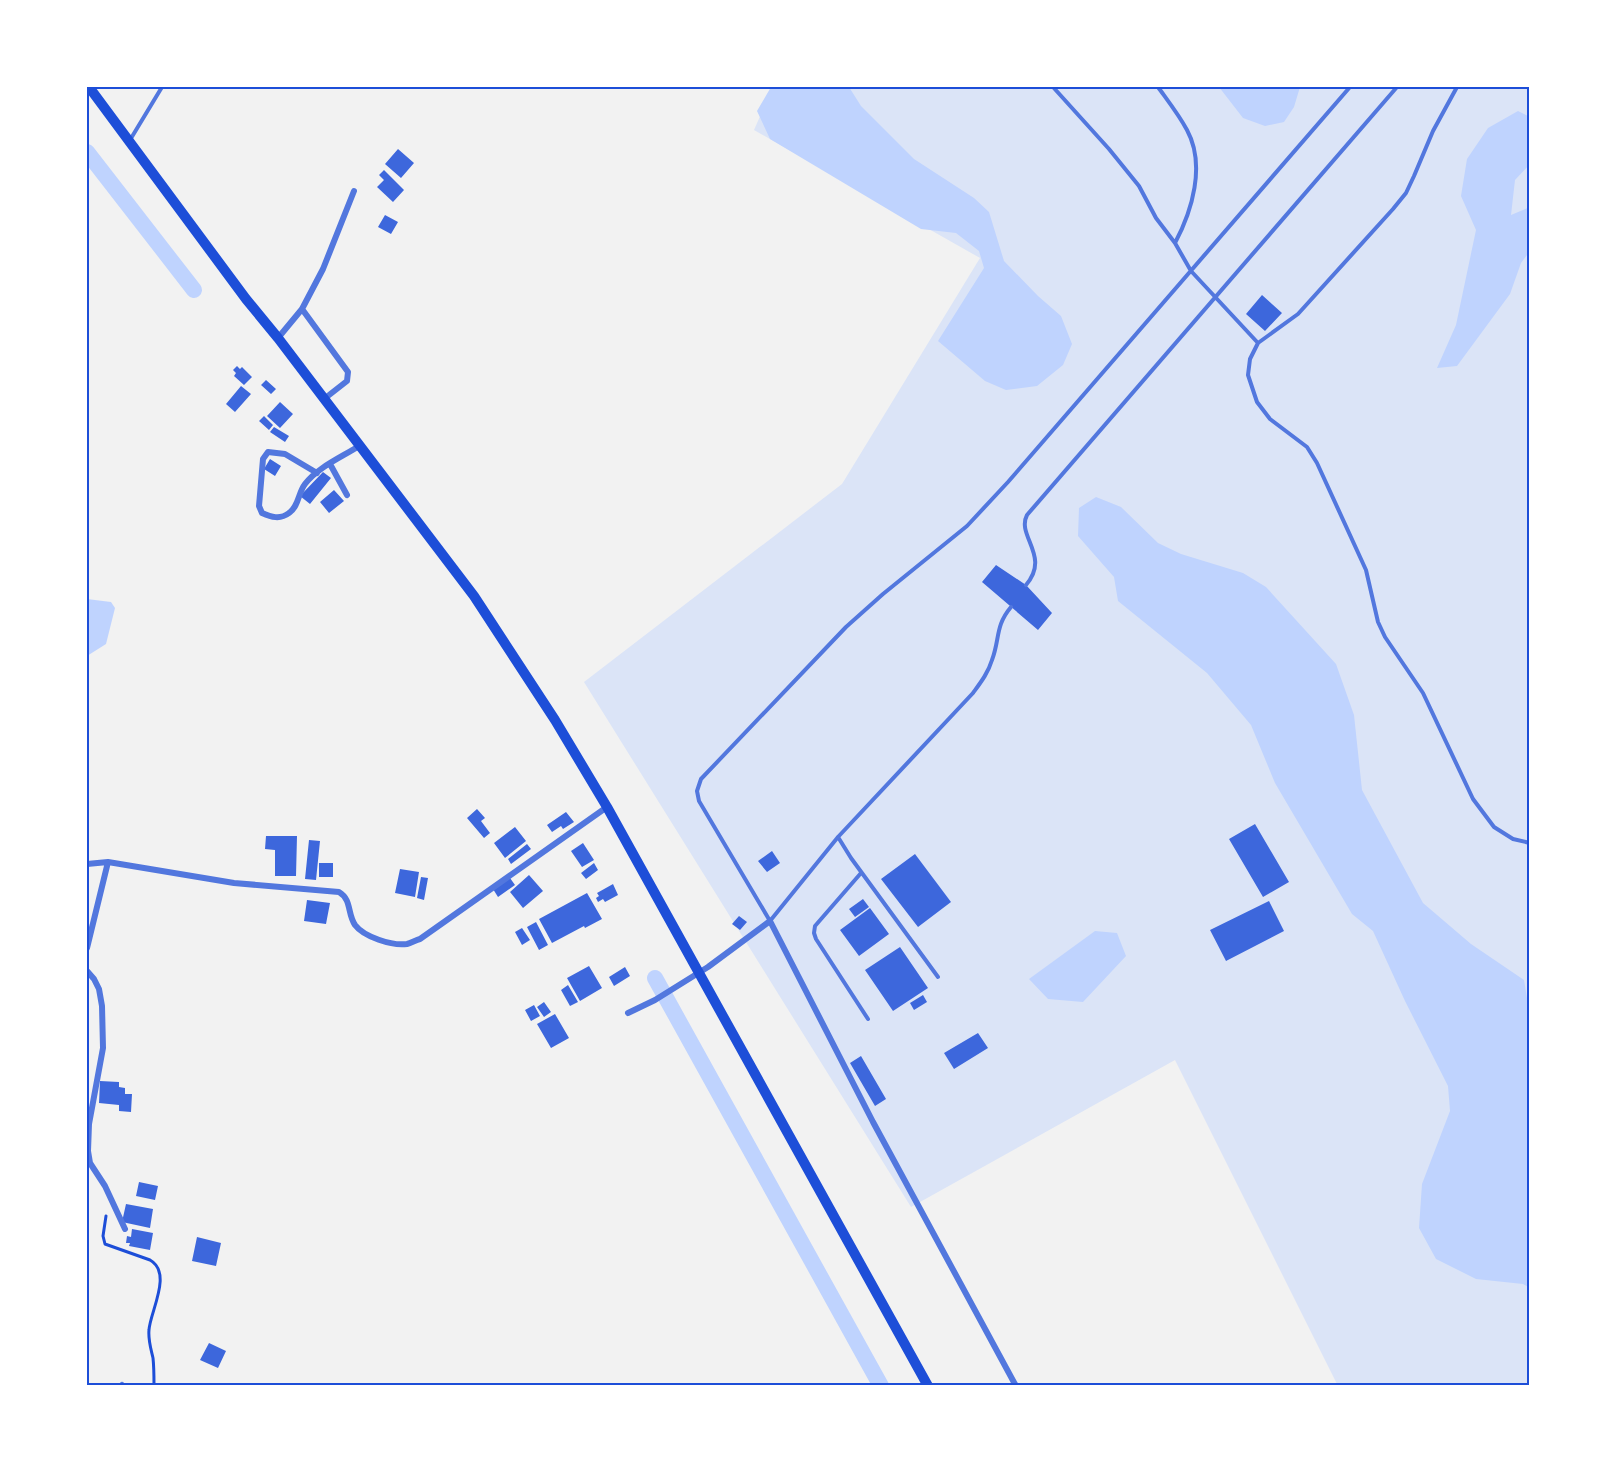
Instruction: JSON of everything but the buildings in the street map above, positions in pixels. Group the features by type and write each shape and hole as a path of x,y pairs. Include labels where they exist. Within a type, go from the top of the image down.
{"main road":[{"path":"89,87 240,290 474,596 555,720 704,970 928,1386"}],"street":[{"path":"278,338 300,311 332,250 354,191"},
{"path":"300,311 348,372 346,381 324,400"},
{"path":"317,473 285,454 268,452 263,459 259,506 262,513 274,518 286,515 297,504 304,485 317,473 359,446"},
{"path":"330,464 347,495"},
{"path":"87,857 89,864 108,862 234,883 339,892 346,898 355,926 380,940 407,944 420,939 607,807"},
{"path":"87,948 108,862"},
{"path":"628,1013 655,1000 704,970 770,921 873,1122 1016,1386"},
{"path":"87,972 99,989 102,1006 103,1048 89,1124 88,1151 90,1163 125,1229"}],"lane":[{"path":"130,141 162,87"},
{"path":"1053,87 1139,186 1156,218 1175,243 1191,271 1258,343"},
{"path":"1158,87 1188,131 1194,150 1195,186 1192,202 1185,226 1175,243"},
{"path":"1011,607 998,628 994,657 988,672 973,693 838,837 770,921 699,801 697,791 701,779 846,627 967,526 1008,482 1350,87"},
{"path":"1026,585 1035,572 1037,563 1025,524 1027,515 1396,87"},
{"path":"1457,87 1433,131 1406,192 1298,314 1258,343 1250,358 1248,375 1257,402 1270,419 1284,432 1307,447 1317,463 1366,570 1378,622 1384,637 1423,693 1473,799 1494,827 1513,839 1530,843"},
{"path":"838,837 861,873 938,977"},
{"path":"861,873 815,926 814,933 868,1018"}],"path":[{"path":"110,1198 104,1236 105,1244 150,1260 158,1269 160,1277 158,1296 148,1330 154,1386"}],"shaded area":[{"path":"773,87 1530,87 1530,1386 1338,1386 1175,1060 911,1207 584,682 842,484 980,258 754,130"}],"water":[{"path":"771,87 849,87 861,106 914,159 974,198 989,212 1004,261 1061,316 1072,344 1063,365 1037,386 1006,390 985,381 938,341 984,268 979,251 956,233 921,229 770,139 757,111"},
{"path":"1219,87 1300,87 1294,107 1284,122 1265,126 1243,118"},
{"path":"1518,111 1530,117 1530,164 1515,180 1511,215 1530,207 1530,251 1521,263 1510,294 1457,366 1437,368 1456,325 1476,230 1461,196 1467,159 1488,128"},
{"path":"1096,497 1121,507 1158,543 1181,554 1243,573 1266,587 1336,664 1354,715 1362,790 1423,903 1471,944 1524,980 1530,1016 1530,1288 1523,1284 1476,1279 1436,1259 1419,1228 1422,1184 1450,1111 1448,1086 1373,931 1352,914 1275,783 1251,725 1207,673 1118,601 1114,577 1078,536 1079,508"},
{"path":"87,599 111,602 115,608 106,644 87,656"},
{"path":"1095,931 1117,933 1126,956 1083,1002 1048,999 1029,979"}],"waterway":[{"path":"87,152 194,290"},
{"path":"655,978 881,1386"}]}
